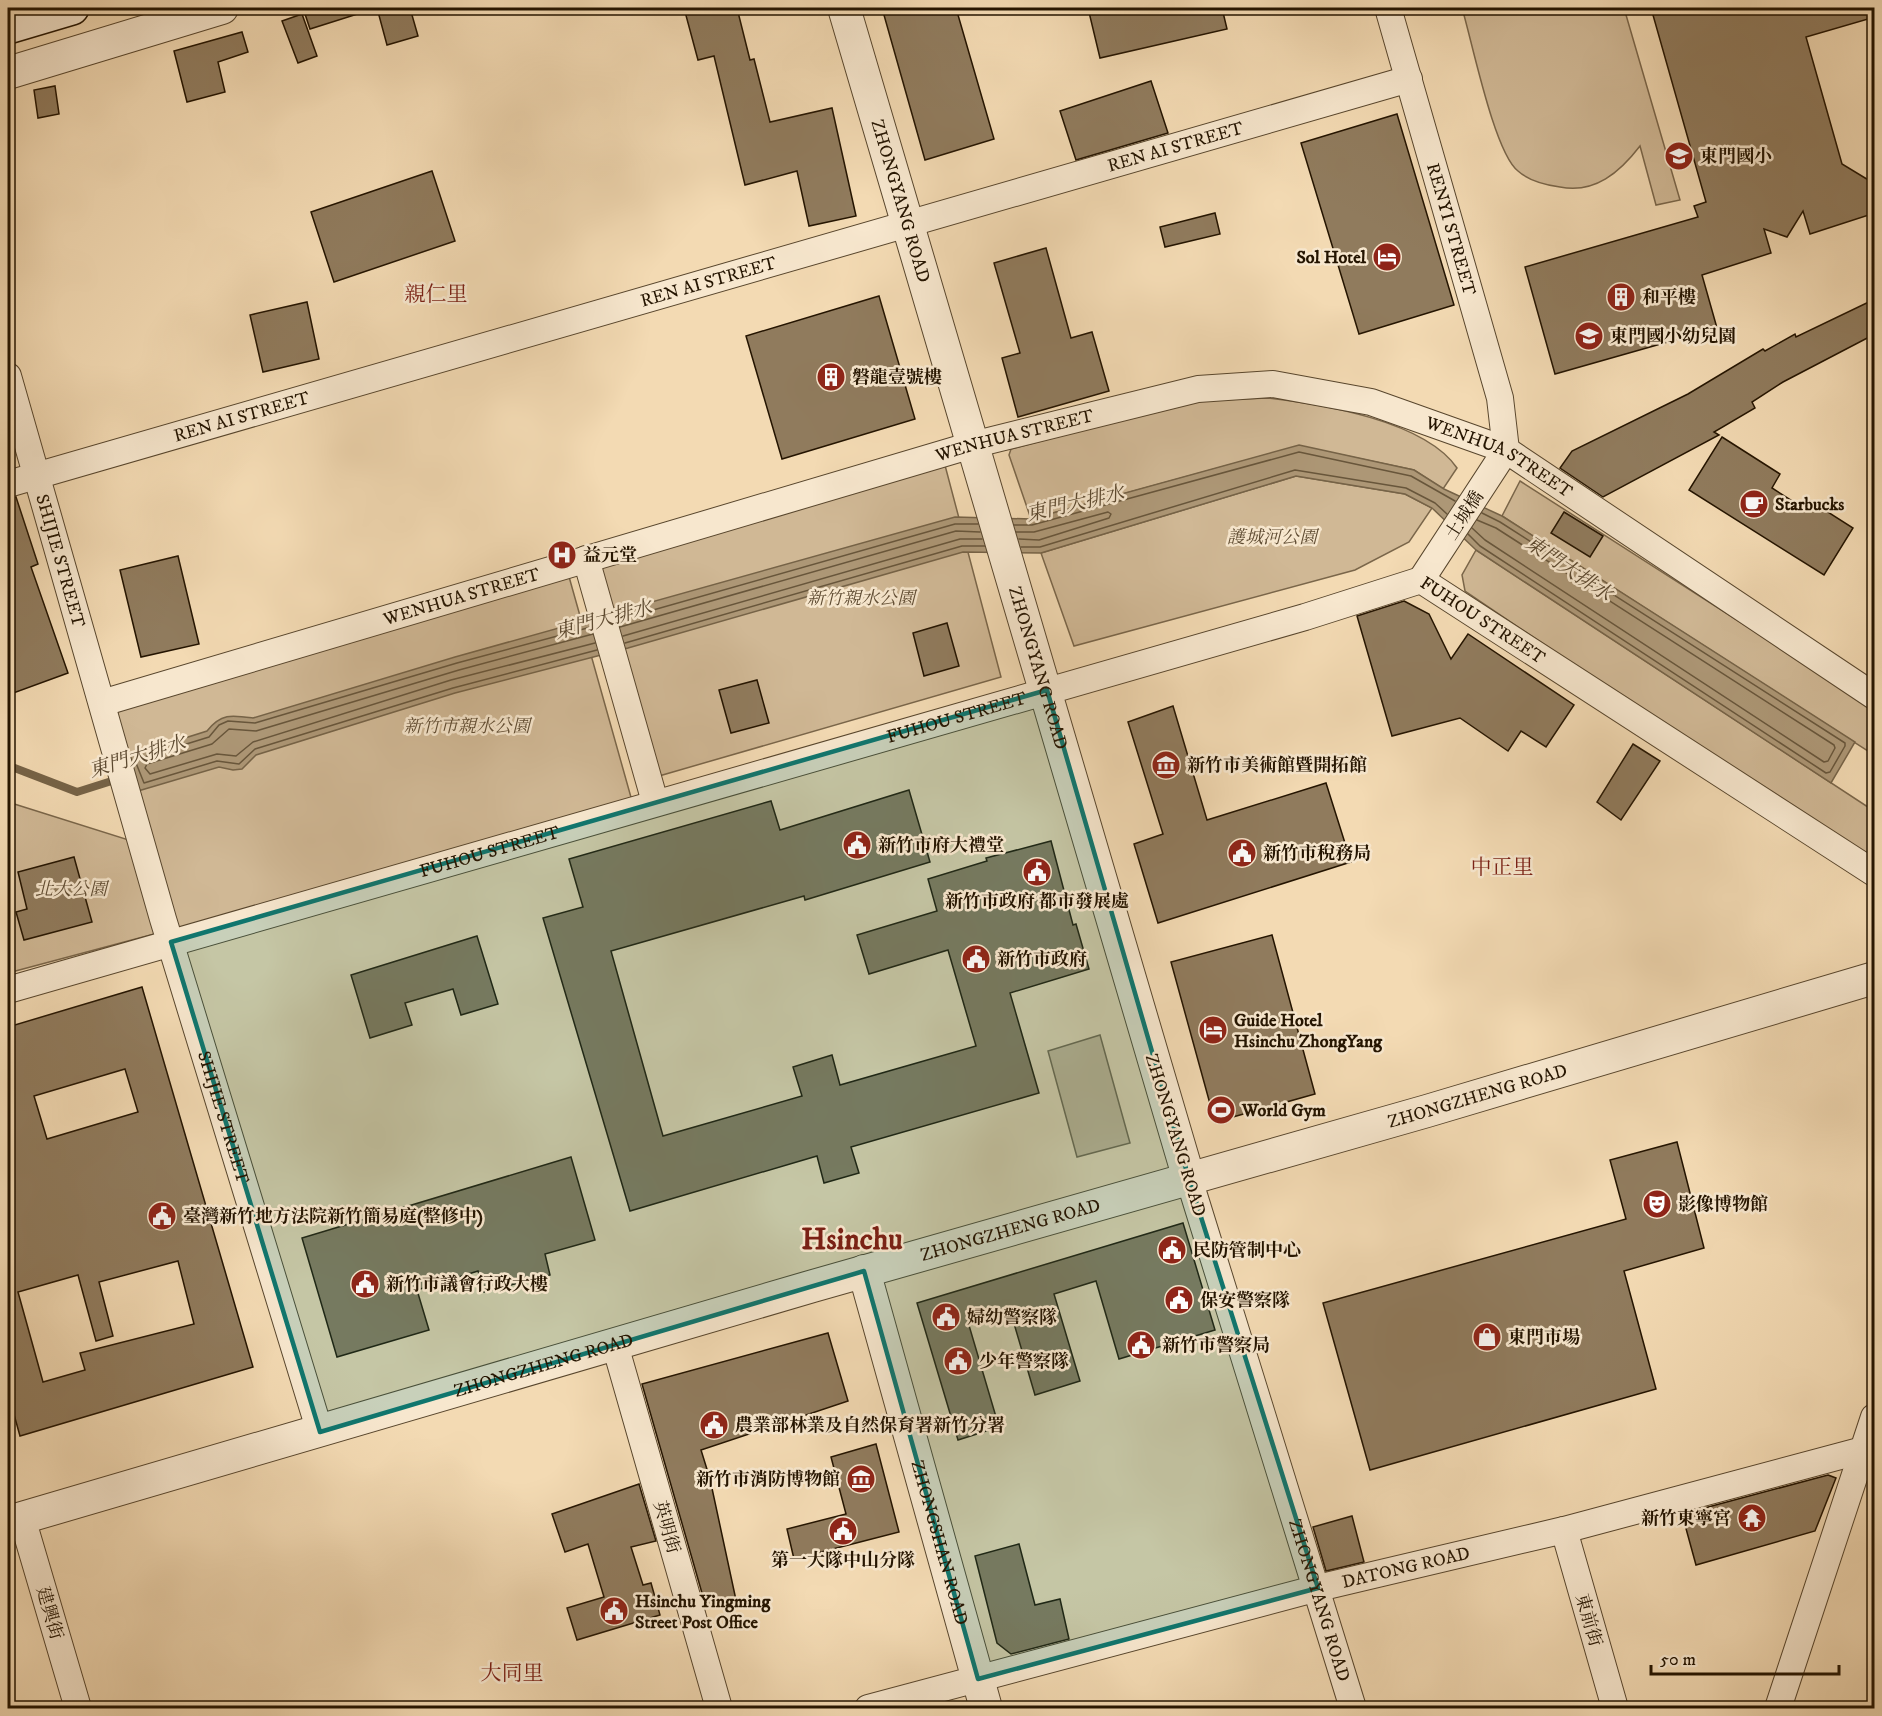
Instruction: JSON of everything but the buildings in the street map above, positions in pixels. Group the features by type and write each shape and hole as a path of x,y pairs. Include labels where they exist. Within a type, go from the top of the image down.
{"main road":[{"path":"8,27 72,8"}],"street":[{"path":"8,72 222,8"},
{"name":"ZHONGYANG ROAD","path":"844,8 909,224 1005,560 1047,690 1189,1179 1318,1588 1353,1708"},
{"name":"RENYI STREET","path":"1388,8 1500,398 1506,450"},
{"name":"REN AI STREET","path":"8,484 1409,79"},
{"name":"SHIJIE STREET","path":"8,376 130,804 320,1431"},
{"name":"WENHUA STREET","path":"102,703 972,445 1198,389 1273,384 1371,402 1506,450 1875,696"},
{"name":"土城橋","path":"1421,580 1506,450"},
{"path":"586,559 655,802"},
{"name":"FUHOU STREET","path":"8,990 1294,620 1421,580 1875,873"},
{"name":"ZHONGZHENG ROAD","path":"15,1520 1875,978"},
{"name":"ZHONGSHAN ROAD","path":"864,1272 982,1694"},
{"name":"英明街","path":"615,1345 719,1708"},
{"path":"1778,1708 1869,1448 1875,1417"},
{"name":"DATONG ROAD","path":"868,1708 982,1694 1318,1588 1564,1530 1869,1448"},
{"name":"建興街","path":"15,1520 78,1708"},
{"name":"東前街","path":"1564,1530 1615,1708"}],"highlighted area":[{"path":"1047,690 1189,1179 1318,1588 978,1679 864,1271 320,1432 171,942"}],"green space":[{"path":"1462,8 1624,8 1680,200 1656,205 1640,146 1606,179 1584,187 1573,188 1543,184 1518,171 1509,160 1492,120"},
{"path":"1268,398 1343,410 1397,427 1422,438 1442,452 1457,468 1443,489 1414,470 1299,446 1031,519 1009,455 1011,449 1190,401"},
{"name":"新竹親水公園","path":"942,454 1001,677 659,776 590,558"},
{"name":"護城河公園","path":"1296,476 1405,494 1432,508 1409,542 1355,570 1074,646 1041,553"},
{"path":"1520,481 1874,708 1874,755 1502,516"},
{"path":"1476,550 1874,811 1874,868 1465,591 1462,575"},
{"name":"新竹市親水公園","path":"566,566 634,808 171,942 102,703"},
{"name":"北大公園","path":"8,802 132,841 158,933 8,973"},
{"path":"1100,1035 1130,1143 1077,1157 1048,1051"}],"water":[{"path":"1299,445 1414,470 1444,489 1502,516 1855,742 1831,783 1476,550 1432,508 1405,494 1296,476 1041,553 963,552 628,648 455,693 256,755 242,769 219,767 138,791 128,756 207,731 222,718 239,716 253,718 455,657 955,517 1031,519"}],"waterway":[{"name":"東門大排水","path":"8,763 12,767 77,792 118,779"}],"place":[{"name":"東門國小","path":"1679,156"},
{"name":"Sol Hotel","path":"1387,257"},
{"name":"和平樓","path":"1621,297"},
{"name":"東門國小幼兒園","path":"1589,336"},
{"name":"磐龍壹號樓","path":"831,377"},
{"name":"Starbucks","path":"1754,504"},
{"name":"益元堂","path":"562,555"},
{"name":"新竹市美術館暨開拓館","path":"1166,765"},
{"name":"新竹市府大禮堂","path":"857,845"},
{"name":"新竹市稅務局","path":"1242,853"},
{"name":"新竹市政府 都市發展處","path":"1037,872"},
{"name":"新竹市政府","path":"976,959"},
{"name":"Guide Hotel Hsinchu ZhongYang","path":"1213,1030"},
{"name":"World Gym","path":"1221,1110"},
{"name":"影像博物館","path":"1657,1204"},
{"name":"臺灣新竹地方法院新竹簡易庭(整修中)","path":"162,1216"},
{"name":"民防管制中心","path":"1172,1250"},
{"name":"新竹市議會行政大樓","path":"365,1284"},
{"name":"保安警察隊","path":"1179,1300"},
{"name":"婦幼警察隊","path":"946,1317"},
{"name":"東門市場","path":"1487,1337"},
{"name":"新竹市警察局","path":"1141,1345"},
{"name":"少年警察隊","path":"958,1361"},
{"name":"農業部林業及自然保育署新竹分署","path":"714,1425"},
{"name":"新竹市消防博物館","path":"861,1479"},
{"name":"新竹東寧宮","path":"1752,1518"},
{"name":"第一大隊中山分隊","path":"843,1531"},
{"name":"Hsinchu Yingming Street Post Office","path":"614,1611"}],"district":[{"name":"親仁里","path":"436,294"},
{"name":"中正里","path":"1502,867"},
{"name":"Hsinchu","path":"852,1239"},
{"name":"大同里","path":"512,1673"}]}
